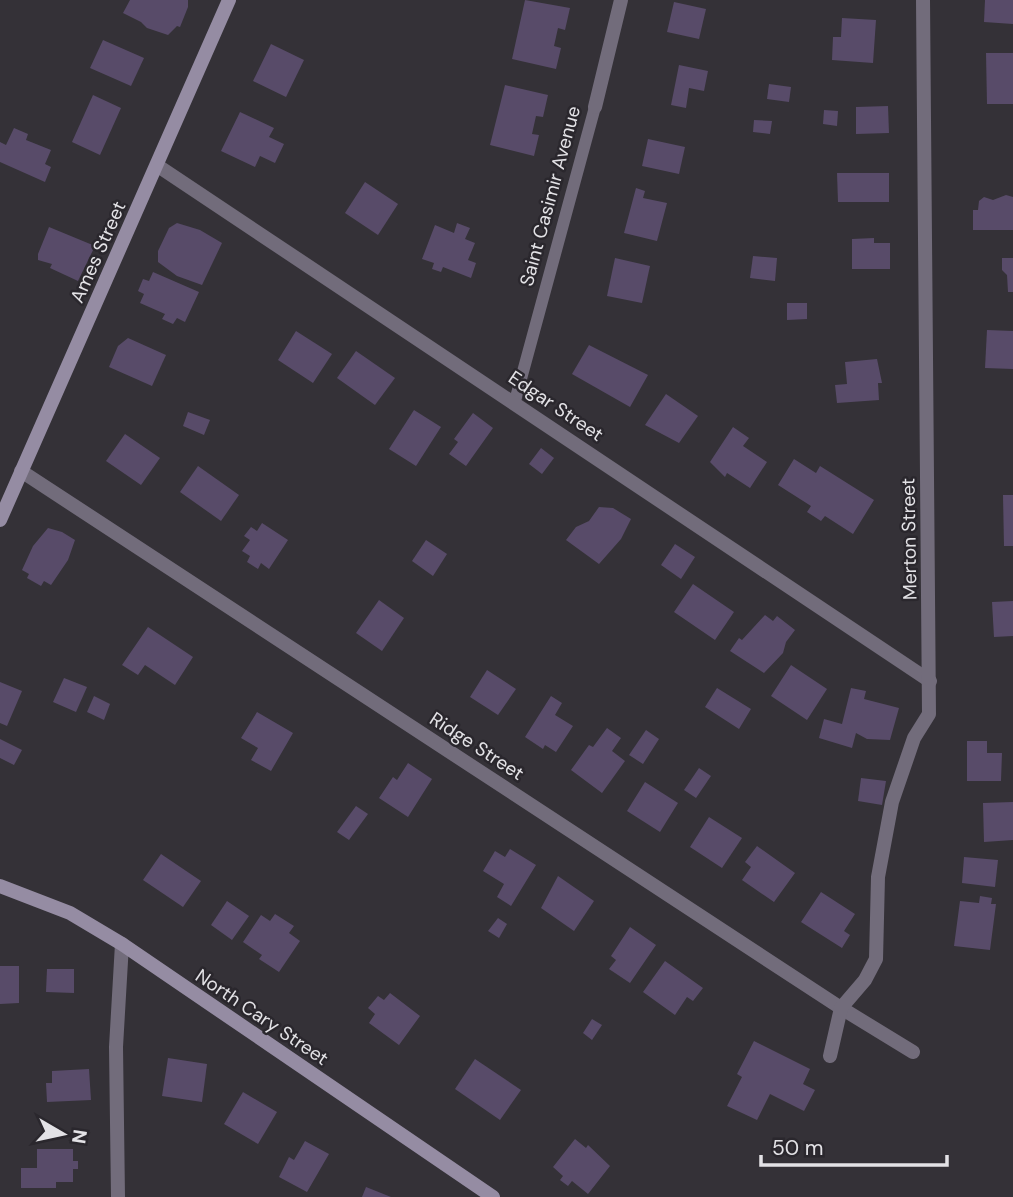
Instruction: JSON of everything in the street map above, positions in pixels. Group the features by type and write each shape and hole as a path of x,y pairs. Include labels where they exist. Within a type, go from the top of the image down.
{"street":[{"name":"Ames Street","path":"0,520 229,0"},
{"name":"Saint Casimir Avenue","path":"594,107 621,0"},
{"name":"Merton Street","path":"830,1056 841,1008 866,980 876,959 878,877 892,802 914,738 929,714 923,0"},
{"name":"Edgar Street","path":"158,166 515,401 929,681"},
{"name":"Ridge Street","path":"21,471 841,1008 914,1052"},
{"name":"North Cary Street","path":"0,886 70,913 122,944 493,1197"},
{"path":"118,1197 116,1047 122,944"}],"lane":[{"name":"Saint Casimir Avenue","path":"515,401 594,107"}],"building":[{"path":"130,0 188,0 188,7 180,27 177,26 168,35 147,28 123,13"},
{"path":"525,0 570,8 565,30 558,28 554,46 561,48 556,69 512,59"},
{"path":"985,0 1013,0 1013,24 984,22"},
{"path":"674,2 706,9 699,39 667,32"},
{"path":"842,18 876,20 873,63 832,60 833,37 841,37"},
{"path":"103,40 144,58 131,86 90,68"},
{"path":"271,44 304,60 286,97 253,81"},
{"path":"986,53 1013,53 1013,104 987,104"},
{"path":"679,65 708,71 704,91 689,88 686,108 671,105"},
{"path":"769,84 791,87 789,102 767,99"},
{"path":"505,85 548,95 543,117 536,116 532,134 539,135 534,156 490,145"},
{"path":"93,95 121,108 100,155 72,142"},
{"path":"888,106 889,133 856,134 856,107"},
{"path":"824,110 838,111 837,126 823,124"},
{"path":"240,112 274,128 269,137 284,144 275,163 260,156 255,167 221,151"},
{"path":"754,120 772,121 770,134 753,132"},
{"path":"14,128 28,134 26,140 51,150 45,164 51,167 45,182 0,162 0,142 6,145"},
{"path":"648,139 685,147 679,174 642,166"},
{"path":"837,173 889,173 889,202 838,202"},
{"path":"365,182 398,204 378,235 345,213"},
{"path":"636,188 645,191 643,198 667,203 657,241 624,233"},
{"path":"1006,195 1013,197 1013,230 973,230 973,210 978,210 979,201 984,197 993,200"},
{"path":"177,223 200,230 222,243 202,285 177,276 158,262 158,251 169,228"},
{"path":"457,223 470,228 465,239 475,243 468,260 476,263 471,278 443,267 441,272 432,269 434,263 422,259 435,225 454,233"},
{"path":"49,227 95,246 78,281 50,268 52,264 38,260"},
{"path":"874,238 874,243 890,243 890,269 852,269 852,239"},
{"path":"753,256 777,258 775,281 750,278"},
{"path":"615,258 650,266 642,303 607,296"},
{"path":"1002,258 1013,258 1013,292 1008,292"},
{"path":"153,272 199,292 185,322 177,318 173,324 162,319 165,314 140,303 144,294 138,291 143,279 149,281"},
{"path":"787,303 807,303 807,319 787,320"},
{"path":"987,330 1013,331 1013,369 985,368"},
{"path":"296,331 332,354 313,383 278,360"},
{"path":"128,338 166,355 152,386 109,367 118,346"},
{"path":"589,345 648,375 630,407 572,374"},
{"path":"356,351 395,378 375,405 337,378"},
{"path":"877,359 882,383 878,383 879,400 837,403 835,385 847,384 845,362"},
{"path":"666,394 698,416 679,443 645,425"},
{"path":"414,410 441,427 416,466 389,449"},
{"path":"188,412 210,420 204,435 183,426"},
{"path":"473,413 493,428 466,466 449,454 458,442 454,439"},
{"path":"733,427 749,438 743,446 767,462 750,488 727,473 725,477 710,462"},
{"path":"125,434 160,458 141,485 106,461"},
{"path":"541,448 554,458 542,474 529,464"},
{"path":"794,459 816,473 820,466 874,500 853,534 825,516 821,521 807,512 811,506 778,485"},
{"path":"198,466 239,495 221,521 180,492"},
{"path":"1003,495 1013,495 1013,546 1004,546"},
{"path":"599,507 613,508 631,519 621,539 599,564 566,540 576,527 589,521"},
{"path":"262,523 288,540 269,569 261,563 258,569 247,562 250,556 242,551 250,540 244,536 251,527 257,531"},
{"path":"48,528 75,540 68,560 51,585 44,581 41,586 27,578 29,574 22,570 33,546"},
{"path":"426,540 447,554 433,576 412,561"},
{"path":"675,544 695,557 681,579 661,565"},
{"path":"693,584 734,612 715,640 674,612"},
{"path":"379,600 404,618 382,651 356,633"},
{"path":"1013,601 1013,636 994,637 992,602"},
{"path":"765,615 773,621 777,616 795,630 786,642 783,653 764,673 730,651 739,638 742,640"},
{"path":"148,627 193,657 175,685 145,665 138,675 122,665"},
{"path":"791,665 827,689 807,720 771,696"},
{"path":"487,670 516,689 498,715 470,697"},
{"path":"64,678 87,687 76,712 53,702"},
{"path":"0,682 22,691 7,726 0,723"},
{"path":"717,688 751,709 739,729 705,707"},
{"path":"851,688 866,691 864,699 899,708 890,740 867,739 856,733 852,748 819,738 824,719 842,724"},
{"path":"94,696 110,704 104,720 87,712"},
{"path":"551,696 562,703 555,715 573,726 556,752 545,745 543,749 525,737"},
{"path":"257,712 293,733 271,771 251,760 258,748 241,738"},
{"path":"607,728 621,738 612,751 625,761 602,793 571,770 589,745 593,747"},
{"path":"646,730 659,739 643,764 629,755"},
{"path":"0,739 22,750 14,765 0,758"},
{"path":"967,741 987,741 987,753 1002,753 1001,781 967,781"},
{"path":"408,763 432,779 408,817 379,798 393,777 397,780"},
{"path":"699,768 711,776 696,798 684,790"},
{"path":"861,778 886,781 882,805 858,801"},
{"path":"645,782 678,803 660,832 627,811"},
{"path":"1013,802 1013,840 984,842 983,803"},
{"path":"356,806 368,814 349,840 337,832"},
{"path":"709,817 742,838 722,868 690,847"},
{"path":"757,846 795,873 774,902 742,880 751,867 745,862"},
{"path":"510,849 536,865 511,906 497,897 504,884 483,871 495,851 505,857"},
{"path":"161,854 201,881 183,907 143,880"},
{"path":"964,857 998,860 995,887 962,883"},
{"path":"558,876 594,901 574,931 541,908"},
{"path":"821,892 855,914 844,931 850,935 842,948 801,922"},
{"path":"980,896 992,898 991,904 996,904 990,950 954,946 960,901 979,903"},
{"path":"227,901 249,916 232,940 211,925"},
{"path":"275,914 294,926 289,933 300,941 279,972 259,959 262,955 243,942 261,915 270,921"},
{"path":"498,918 507,924 499,938 488,931"},
{"path":"630,927 656,945 630,983 609,969 616,960 611,956"},
{"path":"665,961 703,988 693,1001 687,997 675,1015 643,992"},
{"path":"0,966 19,966 19,1003 0,1004"},
{"path":"47,969 74,969 74,993 46,992"},
{"path":"390,993 420,1016 399,1045 369,1023 375,1014 368,1008 378,996 384,1000"},
{"path":"592,1019 602,1025 592,1040 583,1033"},
{"path":"754,1041 810,1069 803,1084 815,1090 804,1111 770,1094 757,1120 727,1106 742,1077 737,1074"},
{"path":"168,1058 207,1064 202,1102 162,1096"},
{"path":"475,1059 521,1090 500,1120 455,1089"},
{"path":"89,1069 91,1100 47,1102 46,1083 52,1083 52,1071"},
{"path":"243,1092 277,1112 258,1144 224,1124"},
{"path":"575,1139 586,1148 588,1145 610,1166 588,1194 572,1181 568,1186 560,1180 563,1176 553,1167"},
{"path":"305,1141 329,1154 307,1192 279,1177 289,1157 294,1160"},
{"path":"37,1149 73,1149 73,1161 78,1161 78,1169 73,1169 73,1182 56,1182 56,1188 21,1188 21,1168 37,1168"},
{"path":"366,1187 391,1197 362,1197"}]}
